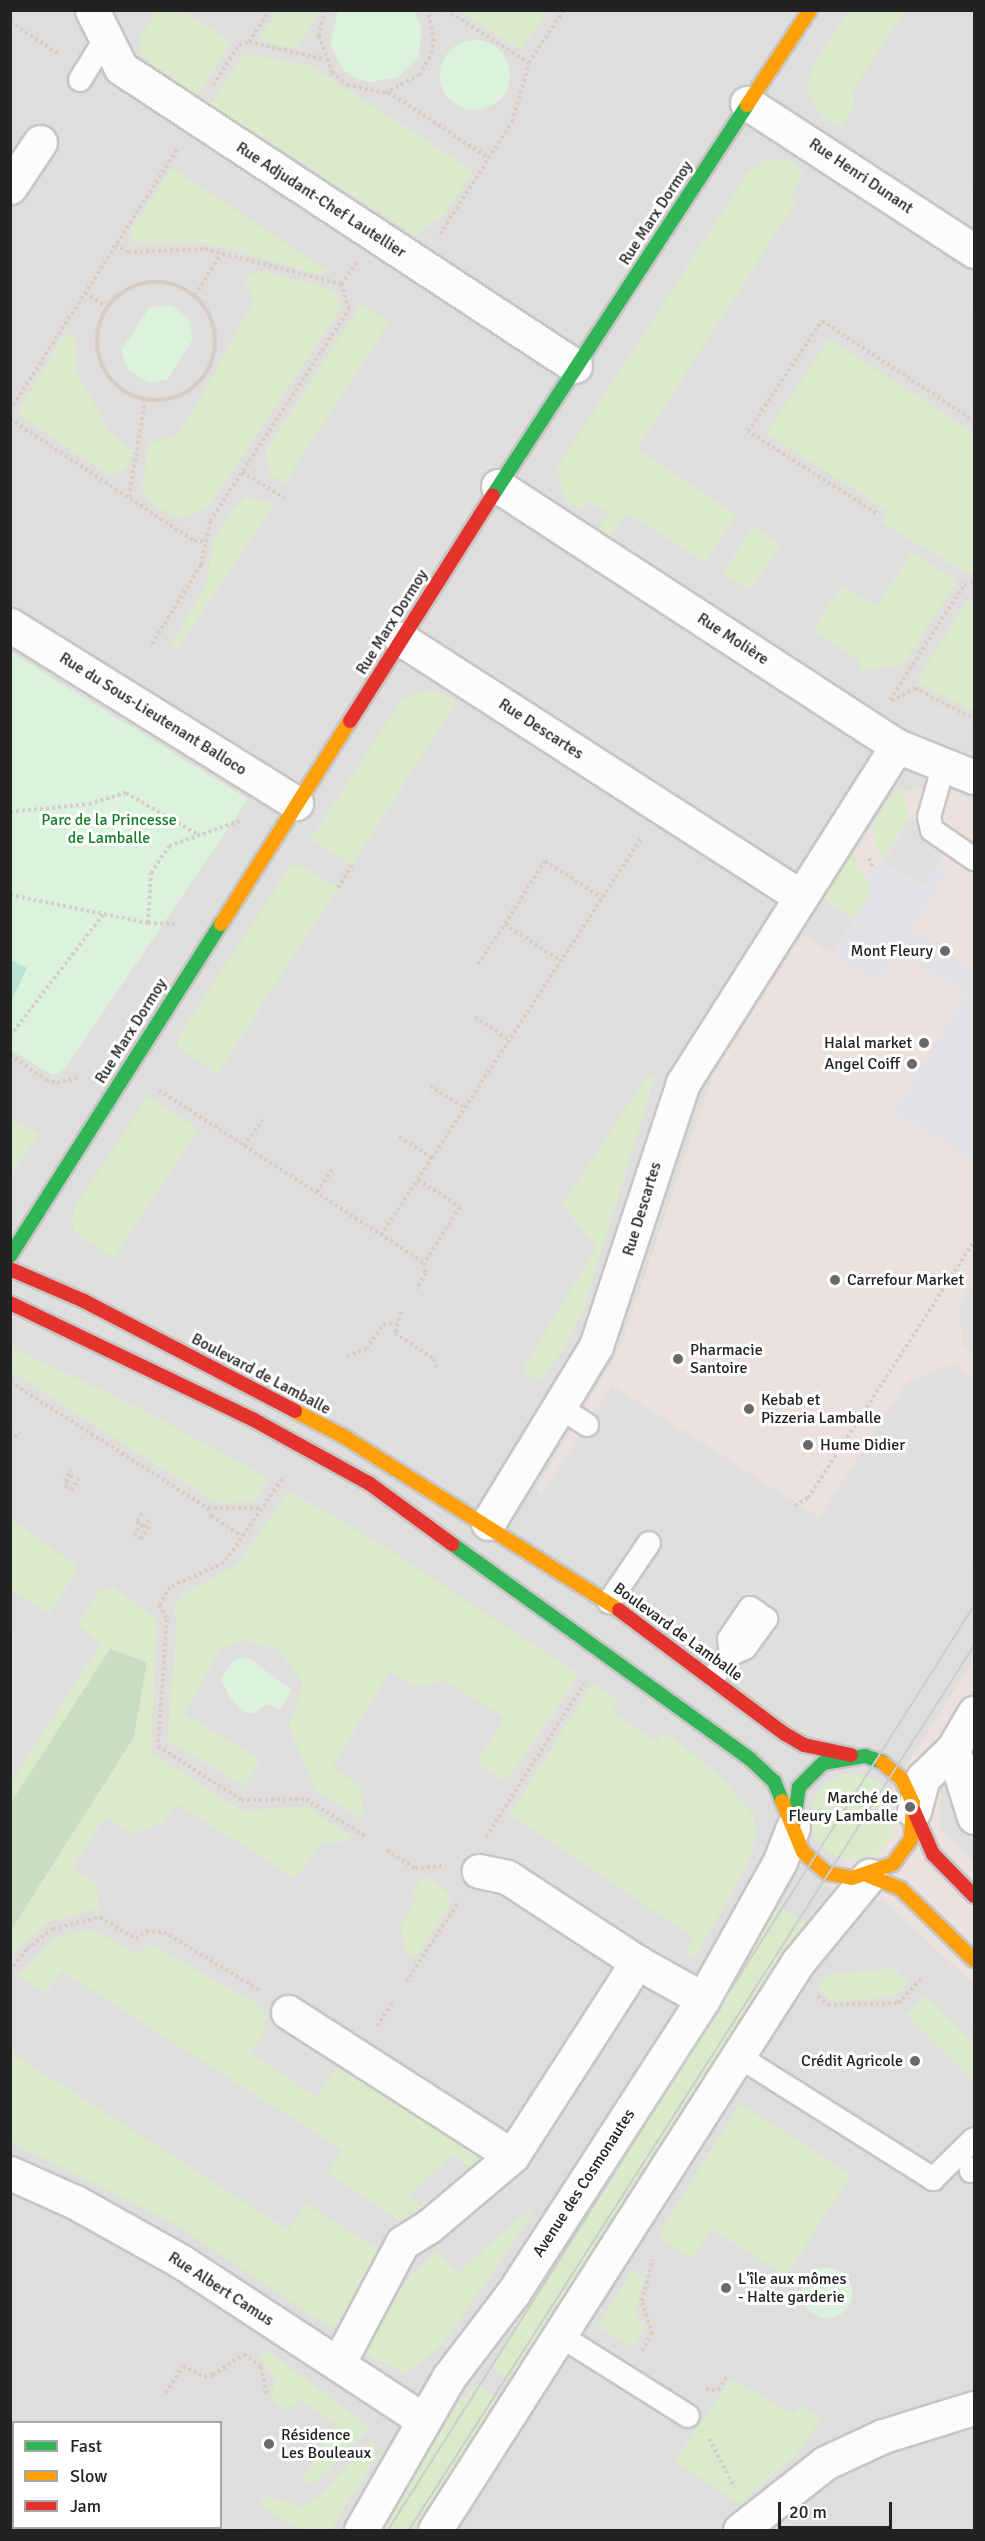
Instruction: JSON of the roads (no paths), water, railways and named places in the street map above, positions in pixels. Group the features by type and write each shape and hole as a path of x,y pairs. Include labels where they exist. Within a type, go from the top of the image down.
{"street":[{"name":"Rue Adjudant-Chef Lautellier","path":"92,10 104,41 121,68 575,366"},
{"path":"104,41 120,10"},
{"name":"Rue Marx Dormoy","path":"10,1256 575,366 810,10"},
{"name":"Rue Henri Dunant","path":"747,103 975,251"},
{"path":"10,187 44,136"},
{"name":"Rue Molière","path":"498,486 897,746 975,777"},
{"name":"Rue du Sous-Lieutenant Balloco","path":"10,624 296,803"},
{"name":"Rue Descartes","path":"401,639 801,897"},
{"name":"Rue Descartes","path":"488,1523 574,1417 609,1316 683,1083 897,746"},
{"name":"Boulevard de Lamballe","path":"10,1269 84,1301 343,1436 488,1523 609,1602 714,1676 785,1734 804,1745 851,1755"},
{"path":"10,1302 293,1441 370,1484 750,1759 774,1781 803,1852 827,1873 852,1878 869,1876 901,1889 975,1960"},
{"path":"469,1556 488,1523"},
{"path":"435,2530 798,1962 869,1876 901,1855 911,1839 914,1811 923,1778 953,1749 975,1713"},
{"path":"953,1749 975,1817"},
{"path":"793,1827 795,1798 807,1776 823,1763 851,1755 878,1760 894,1770 909,1789 914,1811 933,1854 975,1896"},
{"name":"Avenue des Cosmonautes","path":"361,2530 458,2363 513,2293 703,1999 780,1861 793,1827"},
{"path":"472,1860 507,1877 637,1962 703,1999"},
{"path":"338,2364 402,2243 428,2227 512,2156 637,1962"},
{"path":"280,2004 512,2156"},
{"name":"Rue Albert Camus","path":"10,2173 77,2203 182,2262 423,2420"},
{"path":"740,2530 825,2463 883,2436 975,2408"}],"lane":[{"path":"83,76 104,41"},
{"path":"944,764 929,817 932,830 975,859"},
{"path":"609,1602 649,1544"},
{"path":"714,1676 731,1654 729,1639 758,1613"},
{"path":"738,2056 933,2179 975,2139"},
{"path":"559,2335 688,2416"}],"tram line":[{"path":"388,2530 974,1606"},
{"path":"409,2530 974,1646"}],"place":[{"name":"Mont Fleury","path":"945,951"},
{"name":"Halal market","path":"924,1043"},
{"name":"Angel Coiff","path":"912,1064"},
{"name":"Carrefour Market","path":"835,1280"},
{"name":"Pharmacie Santoire","path":"678,1359"},
{"name":"Kebab et Pizzeria Lamballe","path":"749,1409"},
{"name":"Hume Didier","path":"808,1445"},
{"name":"Marché de Fleury Lamballe","path":"910,1807"},
{"name":"Crédit Agricole","path":"915,2061"},
{"name":"L'île aux mômes - Halte garderie","path":"726,2288"},
{"name":"Résidence Les Bouleaux","path":"269,2444"}],"park label":[{"name":"Parc de la Princesse de Lamballe","path":"109,829"}]}
